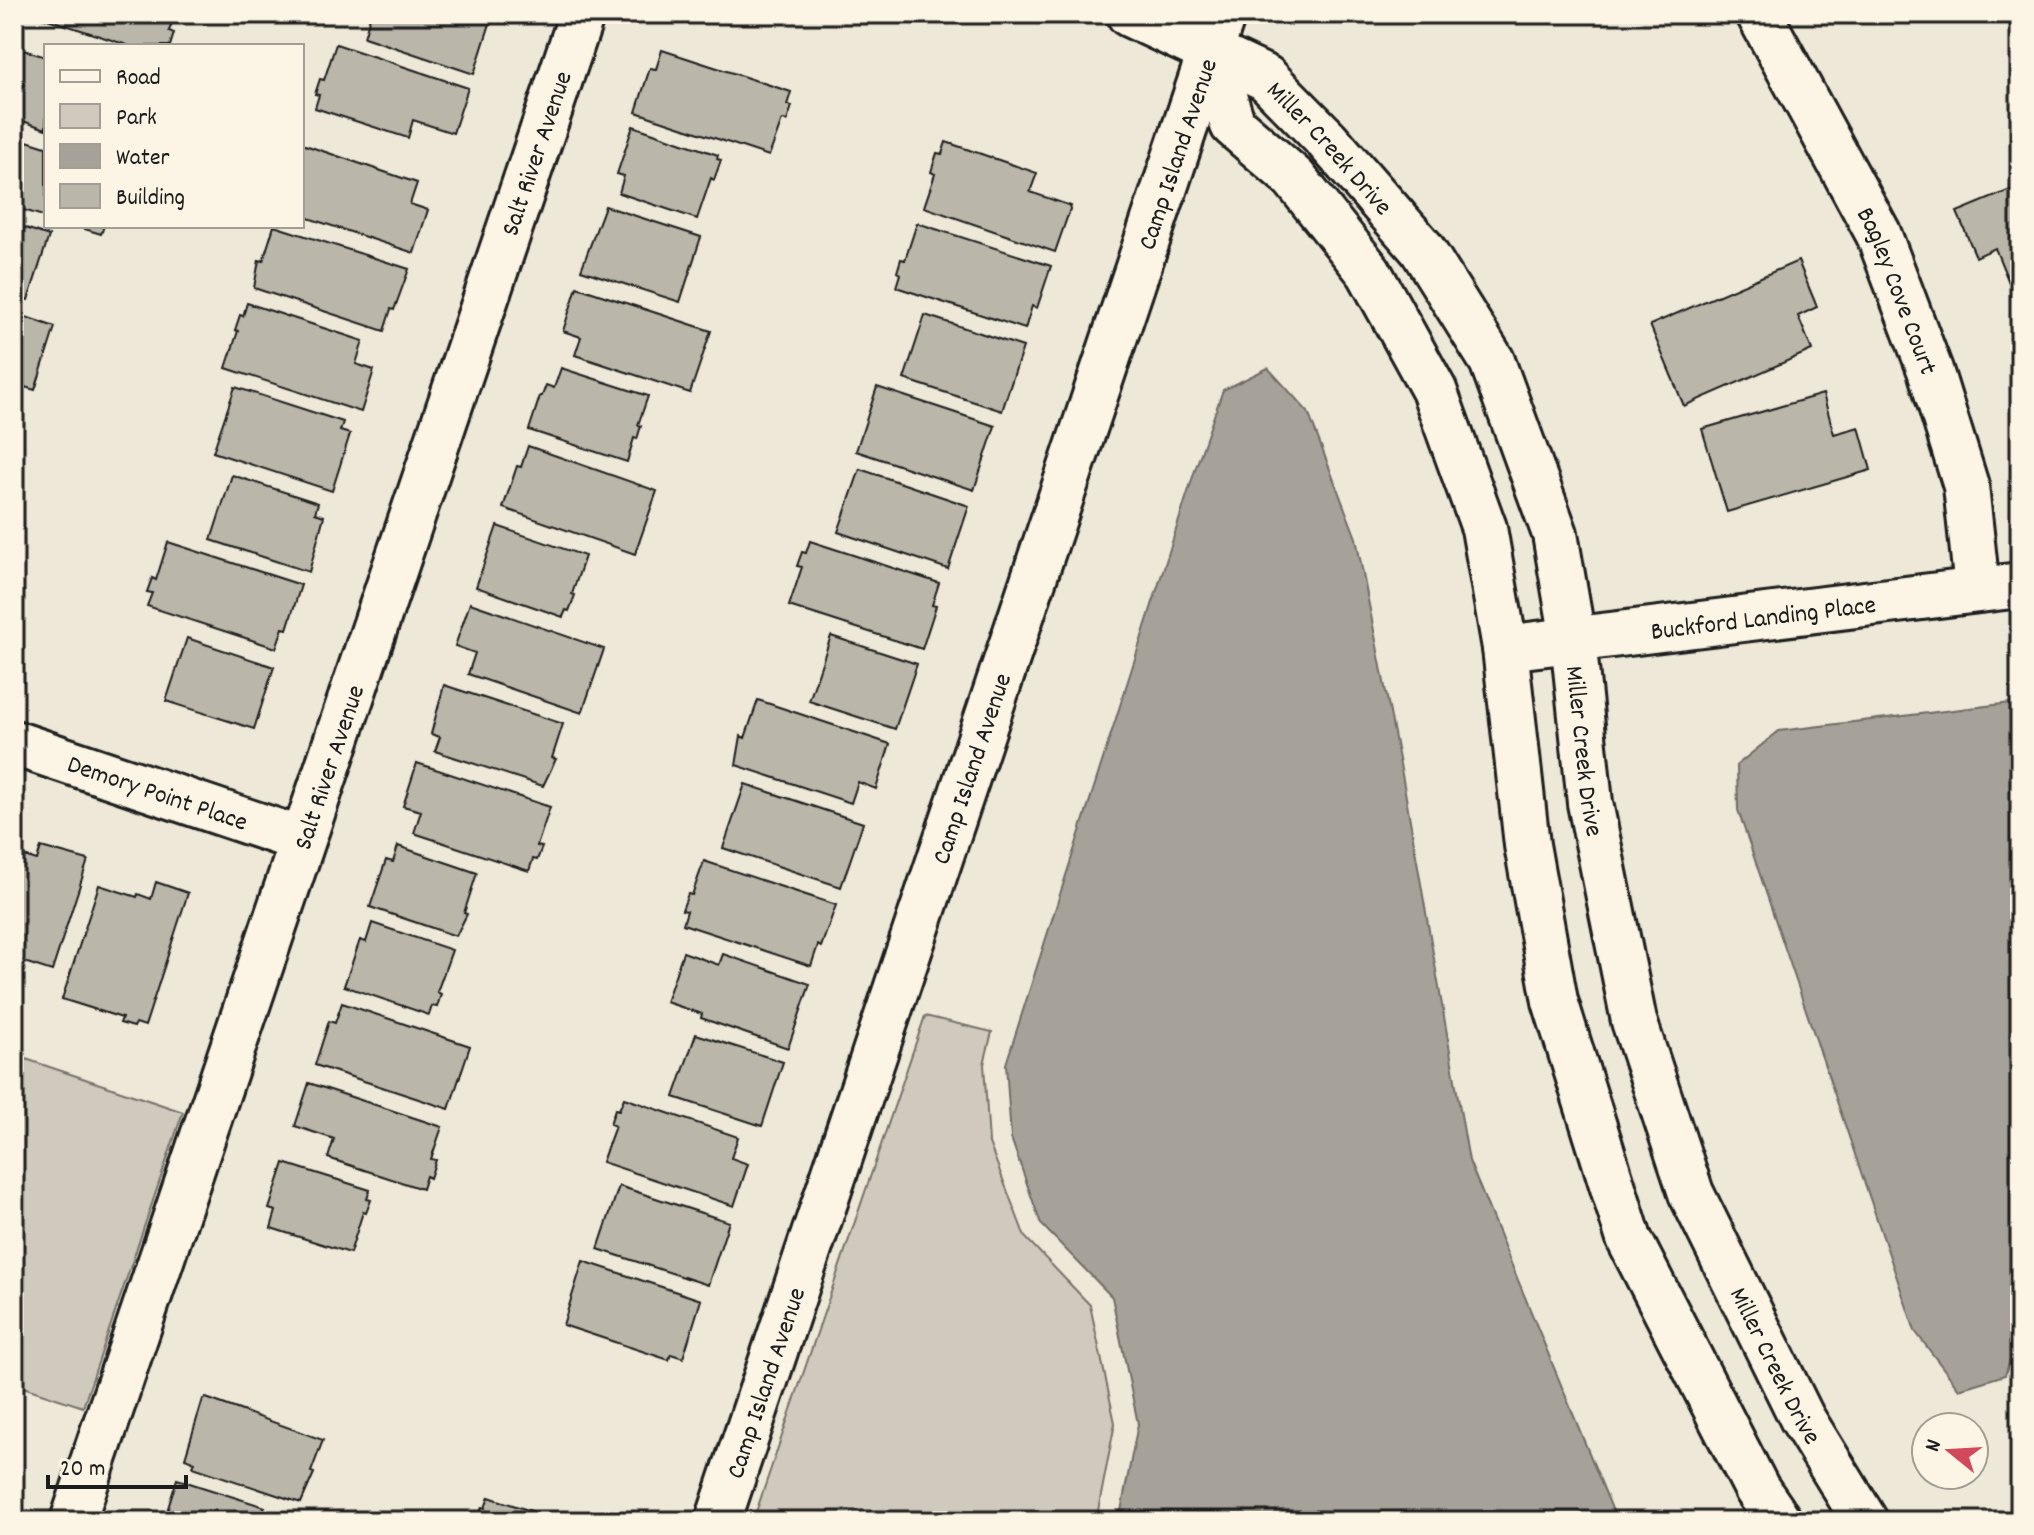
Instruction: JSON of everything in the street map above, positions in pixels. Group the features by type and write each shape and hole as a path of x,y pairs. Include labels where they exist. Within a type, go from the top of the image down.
{"street":[{"name":"Salt River Avenue","path":"73,1521 582,14"},
{"name":"Miller Creek Drive","path":"1129,14 1217,34 1266,78 1327,140 1422,249 1492,361 1555,534 1573,639 1590,803 1634,1021 1691,1193 1802,1418 1865,1521"},
{"name":"Bagley Cove Court","path":"1759,14 1878,233 1930,370 1966,486 1977,589"},
{"name":"Miller Creek Drive","path":"1217,34 1233,125 1294,178 1369,272 1434,390 1484,528 1505,648 1527,845 1555,1001 1629,1239 1757,1489 1779,1521"},
{"name":"Camp Island Avenue","path":"718,1521 1217,34"},
{"name":"Buckford Landing Place","path":"1505,648 2020,585"},
{"name":"Demory Point Place","path":"14,743 302,840"}],"green space":[{"path":"925,1016 992,1032 984,1064 989,1143 1025,1237 1090,1305 1115,1423 1096,1521 753,1521"},
{"path":"14,1055 183,1112 83,1407 14,1384"}],"water":[{"path":"1268,368 1308,412 1356,538 1403,780 1469,1161 1617,1521 1119,1521 1138,1424 1112,1297 1041,1224 1011,1138 1006,1064 1223,390"},
{"path":"2020,702 2020,1330 2005,1375 1959,1389 1915,1331 1738,810 1737,765 1779,731"}],"building":[{"path":"32,14 175,14 169,31 174,33 171,44 124,44"},
{"path":"371,14 493,14 474,74 364,37"},
{"path":"336,44 468,88 453,133 413,120 408,138 315,108 319,95 315,94 320,79 324,80"},
{"path":"17,48 44,56 44,128 14,118 14,56"},
{"path":"662,50 791,92 787,105 792,106 787,121 782,120 769,156 636,112 650,68 656,69"},
{"path":"633,126 718,155 717,159 721,160 714,180 711,178 697,219 619,193 624,176 617,174"},
{"path":"14,137 44,146 44,216 14,207"},
{"path":"946,142 1037,173 1030,192 1071,206 1055,252 924,207 935,174 931,172 937,153 942,154"},
{"path":"304,145 417,183 410,204 428,210 414,253 304,217"},
{"path":"2020,186 2020,282 2010,285 1995,248 1976,257 1957,212"},
{"path":"605,206 701,237 680,302 581,270"},
{"path":"917,223 1051,266 1037,308 1032,306 1025,329 896,287 901,259 905,260"},
{"path":"14,224 49,236 28,300 14,296"},
{"path":"82,228 103,228 101,234"},
{"path":"273,228 280,228 409,269 384,331 254,288 259,260 263,261"},
{"path":"1798,261 1817,307 1798,316 1812,350 1684,406 1650,325"},
{"path":"577,287 711,331 690,393 575,355 581,337 563,331"},
{"path":"247,303 363,341 356,364 374,370 361,412 226,368 238,331 235,330"},
{"path":"14,313 55,327 35,390 14,384"},
{"path":"925,315 1023,347 1002,411 904,379"},
{"path":"2020,344 2020,363 2015,365 2009,348"},
{"path":"561,368 648,396 638,425 641,426 637,439 634,438 627,462 529,430 540,396 546,385 554,388"},
{"path":"235,387 343,422 340,431 350,434 332,491 213,452"},
{"path":"877,387 995,426 974,490 856,451"},
{"path":"1823,394 1834,434 1859,427 1871,470 1727,512 1702,429"},
{"path":"528,446 657,491 635,554 503,508 517,466 521,467"},
{"path":"860,469 969,506 948,569 838,532"},
{"path":"232,475 318,503 315,513 324,516 309,572 211,540"},
{"path":"497,526 585,556 572,594 575,595 563,617 476,587"},
{"path":"810,541 939,583 932,605 936,606 922,649 789,606 802,567 797,566"},
{"path":"168,542 301,585 287,629 283,628 276,648 147,606 152,593 147,592 152,578 156,580"},
{"path":"470,603 604,649 582,713 468,674 475,653 455,646"},
{"path":"831,636 917,664 895,729 809,701"},
{"path":"187,638 274,667 254,729 166,701"},
{"path":"444,685 563,724 552,758 556,759 543,786 435,751 440,737 431,734"},
{"path":"758,700 890,744 876,789 858,782 851,803 736,765 741,736 745,738"},
{"path":"417,763 550,807 537,846 542,847 529,871 414,833 421,811 403,806"},
{"path":"745,784 863,823 841,887 723,848"},
{"path":"398,846 477,873 464,913 467,914 456,936 370,907 386,860 393,862"},
{"path":"41,847 88,860 52,971 18,960 17,964 14,963 14,853 37,860"},
{"path":"704,861 836,905 811,966 683,924 687,911 682,910 688,894 692,895"},
{"path":"156,882 188,893 145,1026 120,1023 122,1018 62,999 99,885 151,899"},
{"path":"372,923 452,950 437,992 441,994 437,1007 432,1006 429,1015 344,986 360,940 366,942"},
{"path":"683,952 719,965 723,954 810,984 788,1048 701,1018 702,1014 666,1002"},
{"path":"342,1003 470,1046 449,1109 315,1065 329,1021 335,1023"},
{"path":"696,1034 783,1062 762,1126 674,1097"},
{"path":"309,1083 442,1127 431,1159 436,1160 430,1178 426,1176 422,1189 328,1158 334,1139 295,1126"},
{"path":"624,1098 738,1137 731,1158 748,1164 734,1206 602,1162 615,1126 610,1124 615,1109 619,1110"},
{"path":"284,1163 370,1190 367,1199 371,1200 366,1213 363,1212 350,1253 271,1228 276,1211 269,1209"},
{"path":"619,1186 729,1222 708,1285 598,1249"},
{"path":"583,1261 701,1300 683,1358 671,1354 669,1360 563,1325"},
{"path":"203,1399 323,1440 301,1503 193,1467 195,1462 185,1458"},
{"path":"177,1479 265,1507 260,1521 164,1521"},
{"path":"489,1497 561,1521 477,1521"}]}
